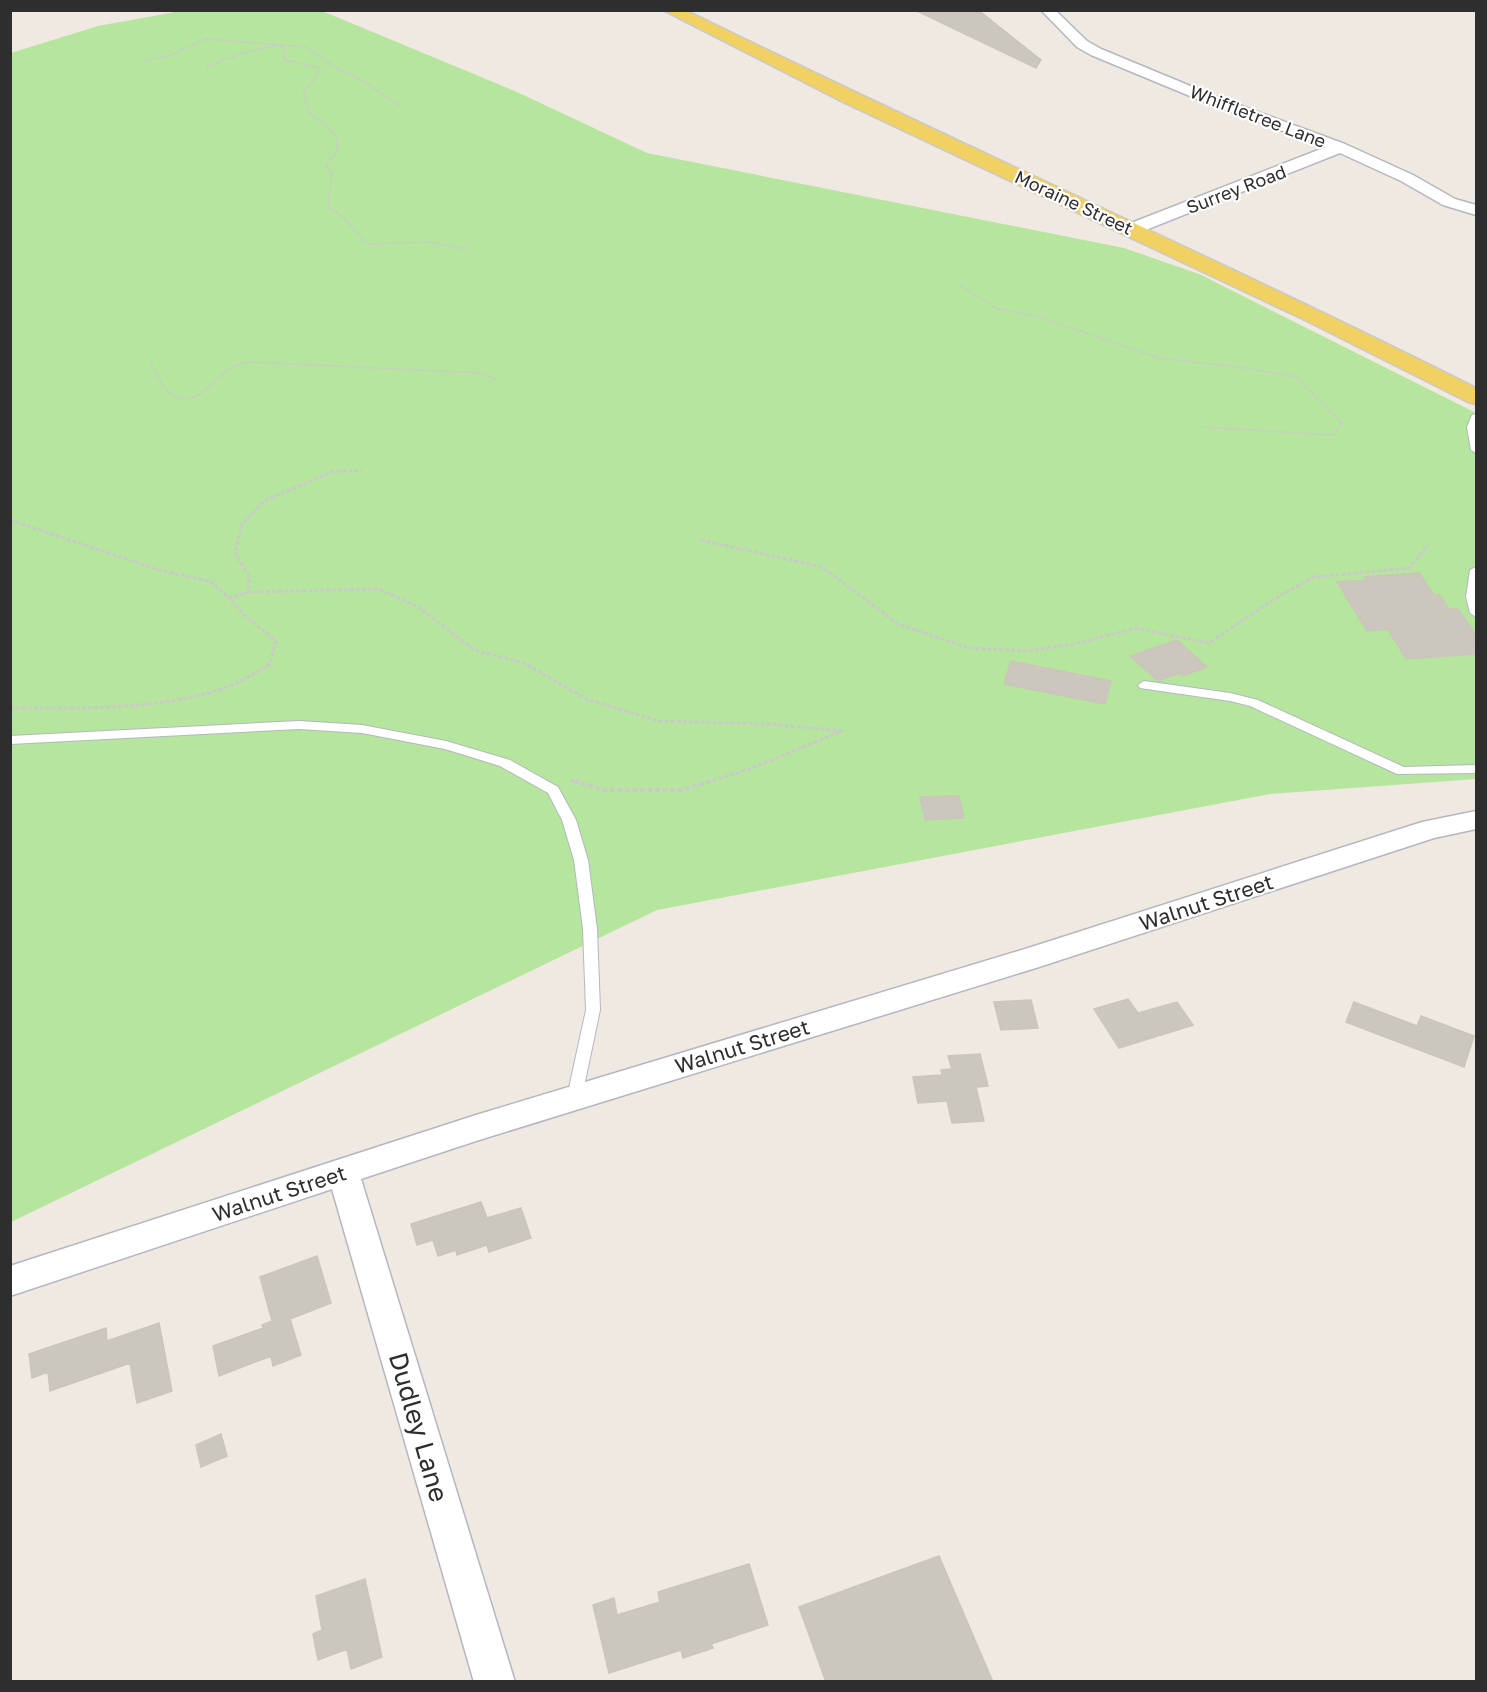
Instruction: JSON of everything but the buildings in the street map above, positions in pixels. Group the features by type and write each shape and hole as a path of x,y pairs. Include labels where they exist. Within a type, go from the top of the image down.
{"main road":[{"name":"Moraine Street","path":"671,10 860,103 1313,315 1476,397"}],"street":[{"name":"Whiffletree Lane","path":"1047,10 1082,44 1096,52 1207,98 1340,147 1407,178 1449,202 1476,210"},
{"name":"Surrey Road","path":"1132,229 1257,182 1340,147"},
{"name":"Walnut Street","path":"10,1281 575,1097 1029,959 1431,829 1476,820"},
{"name":"Dudley Lane","path":"343,1172 495,1682"}],"lane":[{"path":"1476,417 1472,427 1476,450"},
{"path":"1476,570 1472,586 1473,608 1476,613"},
{"path":"1144,685 1254,703 1402,771 1413,773 1456,768 1476,769"},
{"path":"10,740 300,725 362,729 446,745 505,763 553,790 569,820 581,860 590,929 593,1010 575,1097"}],"path":[{"path":"143,61 169,56 205,39 306,47 340,71 362,81 401,107"},
{"path":"253,50 255,43"},
{"path":"205,67 253,50 280,45"},
{"path":"280,45 284,51 284,60 320,68 320,72 304,92 309,112 325,123 338,140 337,152 325,166 332,173 328,207 343,216 367,244 429,242 467,249"},
{"path":"960,285 996,308 1038,317 1159,358 1246,368 1296,377 1342,423 1333,435 1202,427"},
{"path":"150,363 168,391 181,398 194,398 206,392 236,365 250,362 482,373 498,380"},
{"path":"248,592 249,577 235,553 242,524 264,501 334,471 362,471"},
{"path":"10,520 162,571 210,582 244,615 276,641 270,664 234,684 190,698 96,708 10,708"},
{"path":"701,540 822,567 898,624 969,648 1028,651 1079,643 1136,628 1209,643 1271,601 1314,577 1409,568 1428,545"},
{"path":"229,598 248,592 379,589 420,608 474,650 524,663 586,699 659,721 768,724 842,730 752,768 681,790 605,790 567,779"}],"green space":[{"path":"181,11 322,11 517,92 647,153 1124,248 1199,274 1476,413 1476,779 1270,794 657,910 11,1222 11,53 98,26"}]}
